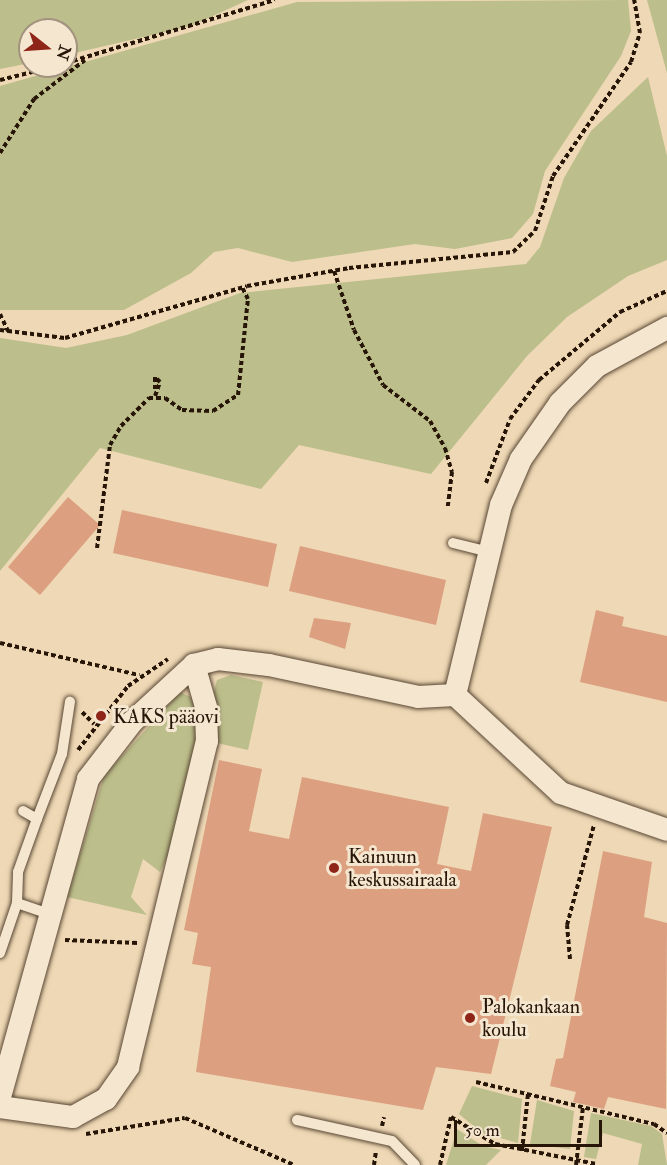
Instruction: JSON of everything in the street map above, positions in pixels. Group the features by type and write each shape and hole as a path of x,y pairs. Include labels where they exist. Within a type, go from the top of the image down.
{"street":[{"path":"455,695 489,552 521,459 560,403 597,366 667,328"},
{"path":"0,1097 88,779 132,722 194,665 218,659 269,665 418,697 455,695 561,793 667,830"},
{"path":"0,1107 73,1117 106,1099 128,1067 207,741 206,707 194,665"}],"lane":[{"path":"453,543 489,552"},
{"path":"1,955 16,903 18,872 70,726 70,702"},
{"path":"23,811 38,819"},
{"path":"16,903 49,914"},
{"path":"0,917 13,916"},
{"path":"297,1120 392,1141 415,1165"}],"path":[{"path":"78,60 275,0"},
{"path":"0,330 65,338 242,287 334,271 513,252 535,231 553,176 631,62 640,33 634,0"},
{"path":"0,153 34,99 88,58"},
{"path":"0,80 18,76"},
{"path":"334,271 354,330 383,385 430,421 445,448 452,472 448,507"},
{"path":"155,396 182,410 213,411 238,395 248,299 242,287"},
{"path":"0,314 8,331"},
{"path":"97,548 110,445 121,426 155,396 155,389"},
{"path":"0,643 140,675"},
{"path":"570,959 567,925 587,835 606,809"},
{"path":"43,937 158,946"},
{"path":"476,1082 654,1124 667,1133"},
{"path":"522,1151 528,1094"},
{"path":"577,1163 583,1107"},
{"path":"440,1165 451,1117 481,1139 577,1163 596,1164"},
{"path":"81,1136 185,1118 294,1165"}],"green space":[{"path":"0,0 248,0 191,26 78,52 78,18 18,18 18,65 0,69"},
{"path":"628,0 631,31 621,56 545,171 533,214 512,238 455,249 415,244 292,262 238,248 214,252 191,273 124,310 0,310 0,86 28,78 78,78 78,64 297,2"},
{"path":"647,0 667,0 667,73"},
{"path":"648,77 667,156 667,260 628,276 567,317 527,356 431,474 299,445 261,489 100,448 0,571 0,338 66,348 127,335 240,293 526,264 540,247 564,178 591,131"},
{"path":"231,675 263,682 248,750 217,743 214,691 217,680"},
{"path":"180,692 195,699 198,737 176,838 160,872 143,859 131,897 147,915 67,897 104,776"},
{"path":"472,1086 522,1099 518,1143 482,1133 459,1114"},
{"path":"537,1100 574,1111 570,1149 530,1144"},
{"path":"591,1113 651,1126 662,1134 667,1165 638,1165 642,1144 603,1133 596,1159 584,1157"},
{"path":"457,1129 483,1146 501,1150 486,1165 446,1165"}],"building":[{"path":"68,497 100,525 40,595 8,567"},
{"path":"122,510 277,544 268,587 113,553"},
{"path":"300,546 446,580 436,625 289,591"},
{"path":"596,610 624,617 622,626 667,636 667,702 580,682"},
{"path":"314,618 351,623 345,649 309,637"},
{"path":"219,760 262,769 249,831 289,839 302,777 449,807 437,864 471,871 483,813 552,827 491,1074 436,1067 423,1110 196,1072 211,967 192,964 198,933 184,930"},
{"path":"603,851 652,862 644,917 667,923 666,1109 608,1097 604,1109 573,1102 576,1092 550,1086 556,1059 563,1058"}],"place":[{"name":"KAKS pääovi","path":"101,716"},
{"name":"Kainuun keskussairaala","path":"334,868"},
{"name":"Palokankaan koulu","path":"470,1018"}]}
